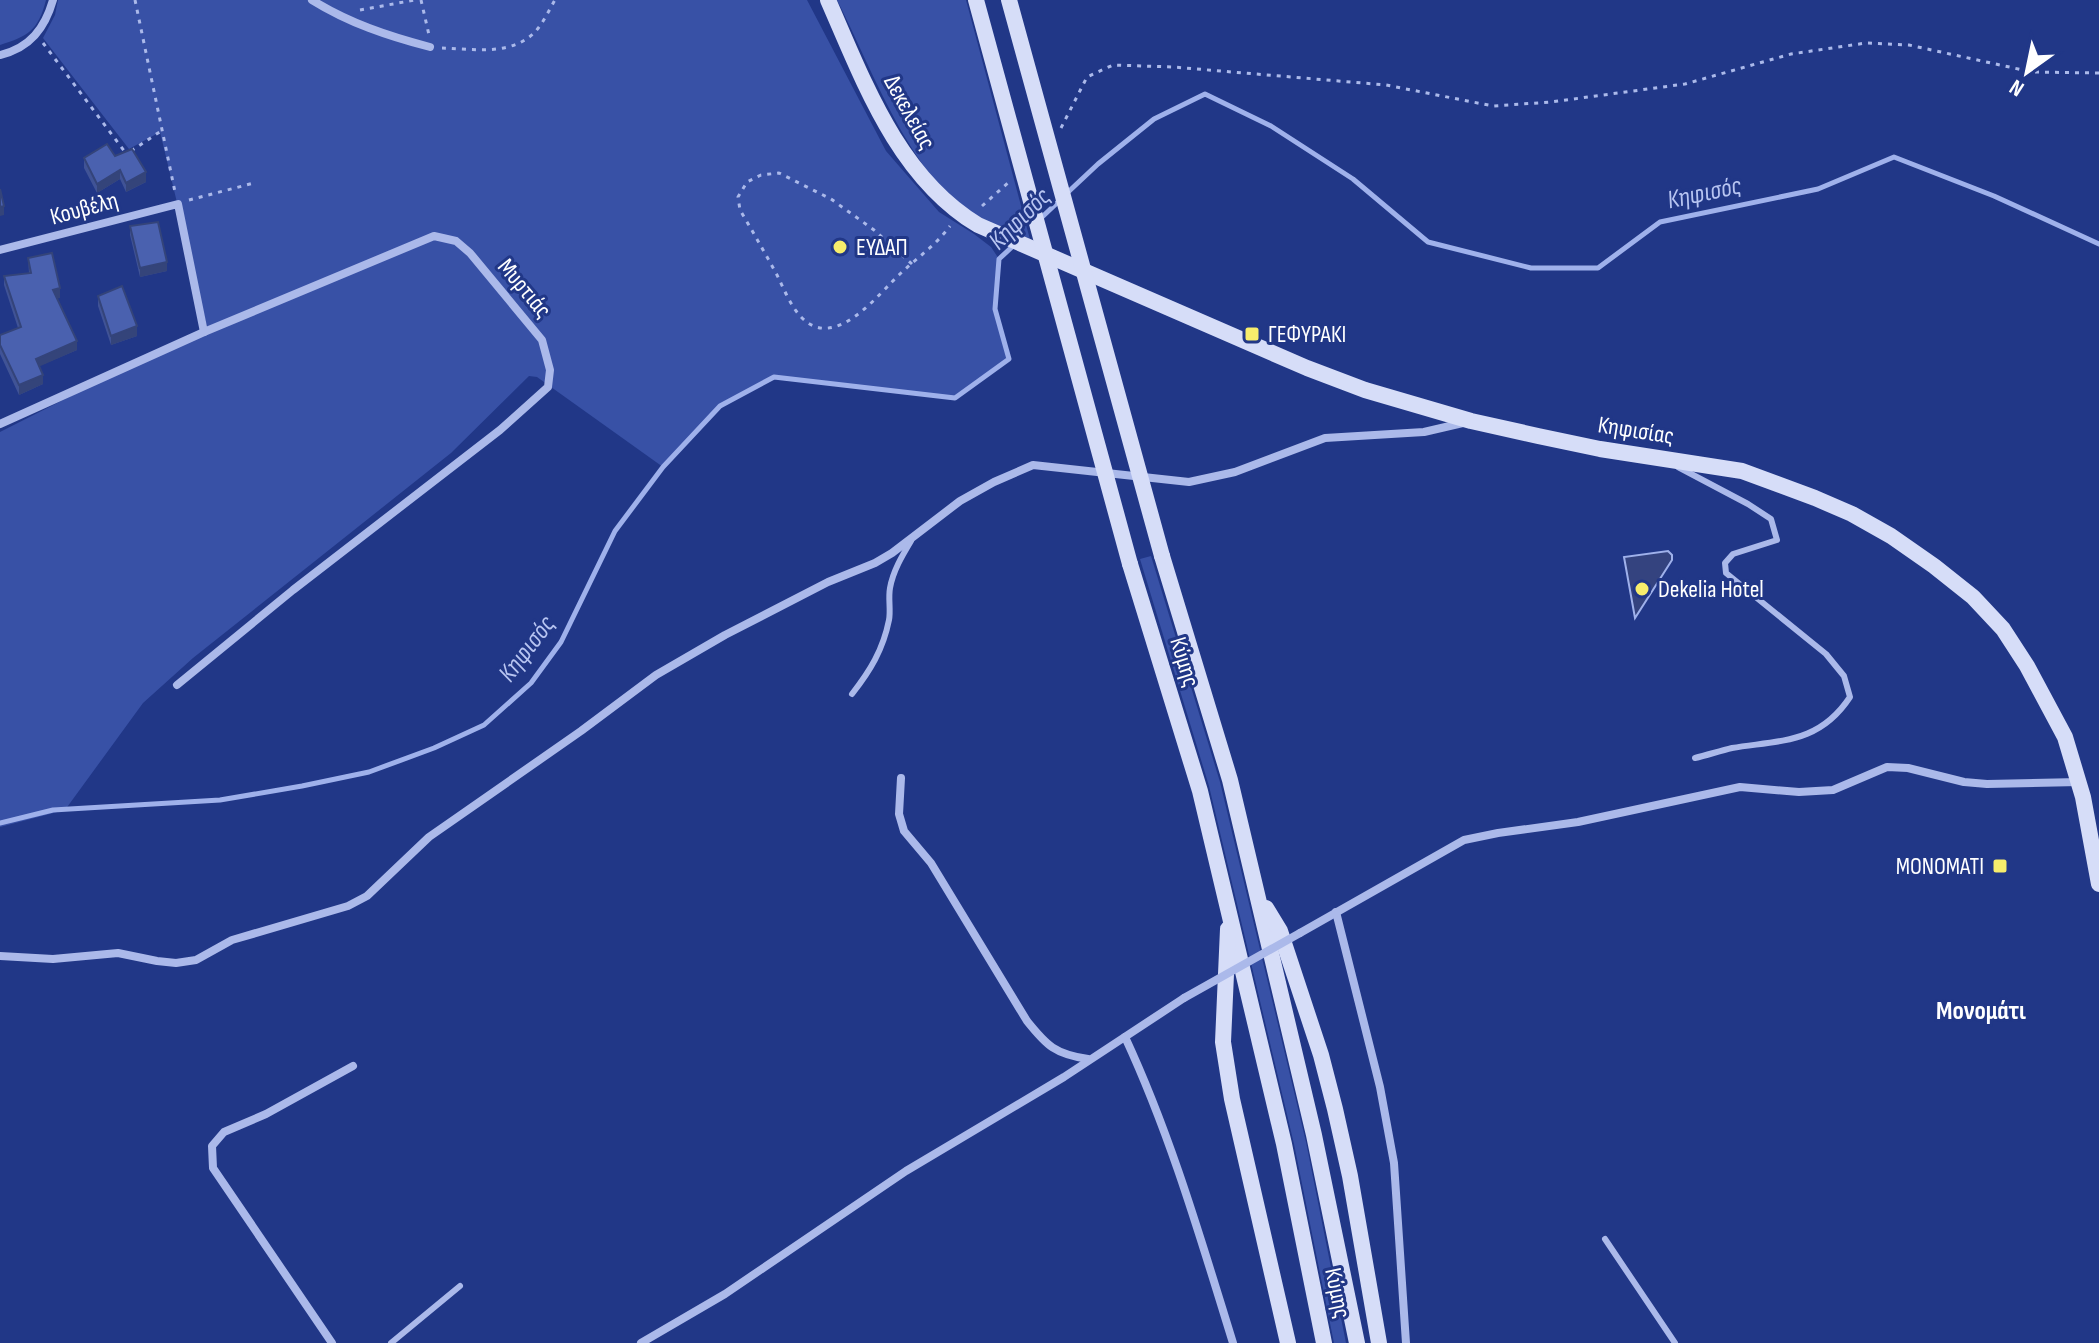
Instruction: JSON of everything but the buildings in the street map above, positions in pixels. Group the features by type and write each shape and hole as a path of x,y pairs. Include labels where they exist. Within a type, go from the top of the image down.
{"main road":[{"name":"Δεκελείας","path":"828,0 876,103 906,158 923,180 959,213 978,225"},
{"name":"Κύμης","path":"976,0 1130,564 1200,791 1284,1144 1324,1343"},
{"name":"Κύμης","path":"1009,0 1162,556 1230,780 1314,1135 1357,1343"},
{"name":"Κηφισίας","path":"978,225 1336,379 1471,421 1584,446 1742,471 1852,514 1934,566 1973,597 2003,629 2065,737 2079,782 2099,884"},
{"path":"1259,897 1280,931 1321,1055 1350,1176 1379,1343"},
{"path":"1229,908 1223,1042 1232,1099 1288,1343"}],"street":[{"path":"0,55 31,41 37,35 53,0"},
{"path":"312,0 346,19 386,35 430,47"},
{"path":"178,204 204,332"},
{"name":"Κουβέλη","path":"0,250 178,204"},
{"name":"Μυρτιάς","path":"0,424 204,332 434,236 456,241 470,253 542,340 551,377 548,387 500,430 293,590 177,685"},
{"path":"0,956 53,959 118,953 176,963 196,960 232,940 348,906 367,896 429,837 656,675 737,628 828,582 875,563 960,501 1033,465 1189,482 1235,472 1325,438 1424,432 1471,421"},
{"path":"641,1343 725,1294 906,1171 1055,1083 1184,998 1464,840 1578,822 1740,787 1799,792 1833,790 1887,767 1908,768 1964,782 1987,784 2079,782"},
{"path":"901,778 899,814 904,831 931,863 1027,1021 1045,1044 1054,1050 1088,1059"},
{"path":"1336,912 1377,1072 1394,1163 1406,1343"},
{"path":"1125,1037 1173,1155 1233,1343"},
{"path":"332,1343 213,1168 212,1146 224,1132 266,1114 353,1066"}],"lane":[{"path":"1662,459 1771,519 1777,540 1733,554 1725,563 1726,573 1826,654 1844,676 1850,697 1829,721 1794,740 1732,748 1695,758"},
{"path":"852,694 873,667 884,641 890,616 890,589 898,563 912,538"},
{"path":"1605,1239 1675,1343"},
{"path":"391,1343 460,1286"}],"path":[{"path":"135,0 178,204 254,183"},
{"path":"346,19 358,11 415,0"},
{"path":"421,0 430,47 486,50 518,45 537,31 555,0"},
{"path":"37,35 127,154 161,131"},
{"path":"1061,128 1087,77 1113,65 1386,85 1493,106 1551,102 1685,84 1791,54 1866,43 1909,45 2032,72 2099,73"},
{"path":"912,264 840,205 779,173 761,175 747,182 738,197 740,210 802,319 815,327 831,328 851,320 926,253 959,213 978,209 1019,173"}],"shaded area":[{"path":"0,0 46,0 39,19 30,31 0,45"},
{"path":"58,0 807,0 886,151 939,212 991,247 999,259 995,309 1009,359 955,398 774,377 720,406 663,467 537,377 529,376 451,453 193,658 143,703 65,810 0,827 0,432 207,327 160,132 129,149 43,38 55,15"},
{"path":"837,0 966,0 1032,247 1029,238 978,218 954,200 932,177 895,120"},
{"name":"Dekelia Hotel","path":"1668,551 1672,560 1635,618 1624,557"},
{"path":"1151,556 1220,782 1306,1142 1346,1343 1334,1343 1294,1144 1209,786 1140,559"}],"waterway":[{"name":"Κηφισός","path":"1066,194 1154,119 1205,94 1271,126 1353,179 1428,242 1531,268 1598,268 1660,222 1818,189 1894,157 1994,196 2099,244"},
{"name":"Κηφισός","path":"1040,219 1059,201"},
{"name":"Κηφισός","path":"0,823 53,810 220,800 302,786 369,772 484,725 531,683 561,642 615,531 663,467 720,406 774,377 955,398 1009,359 995,309 999,259 1013,246"}],"place":[{"name":"ΕΥΔΑΠ","path":"840,247"},
{"name":"ΓΕΦΥΡΑΚΙ","path":"1252,334"},
{"name":"Dekelia Hotel","path":"1642,589"},
{"name":"ΜΟΝΟΜΑΤΙ","path":"2000,866"}],"district":[{"name":"Μονομάτι","path":"1981,1010"}]}
